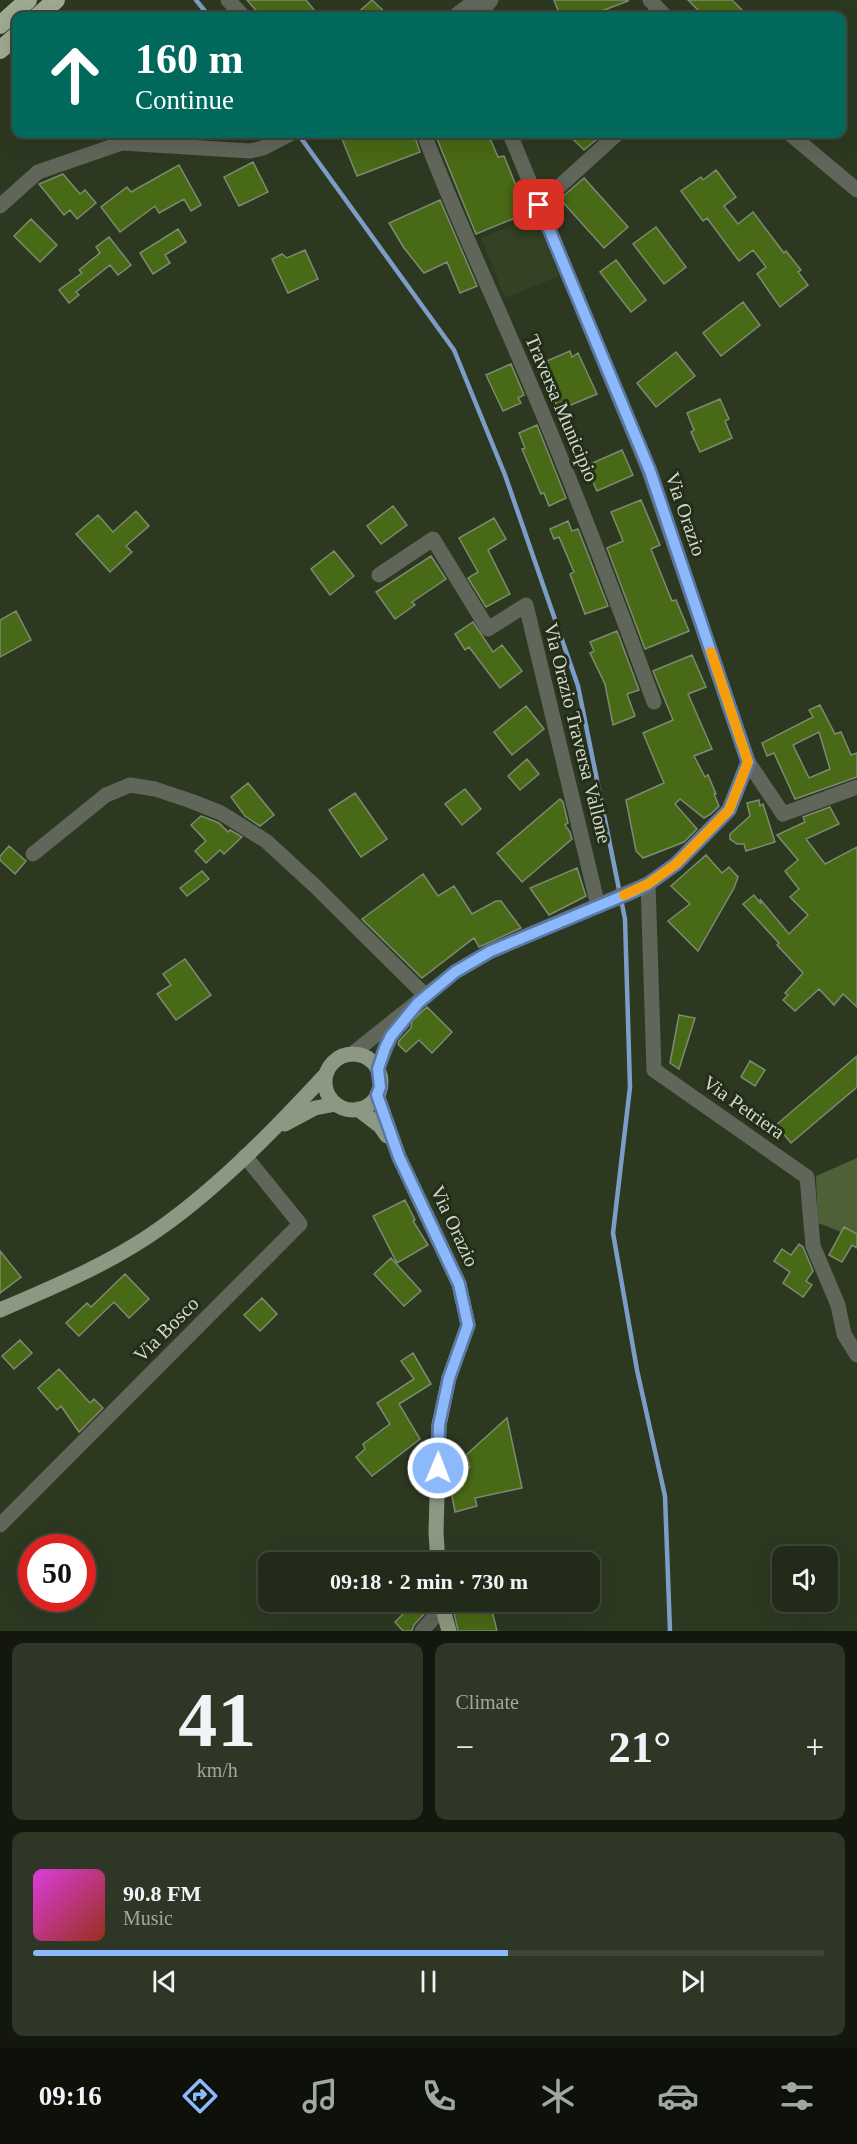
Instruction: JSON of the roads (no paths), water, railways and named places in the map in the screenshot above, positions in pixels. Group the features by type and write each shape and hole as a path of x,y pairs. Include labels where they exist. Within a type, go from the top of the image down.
{"highway":[{"path":"15,12 28,0"},
{"path":"42,12 56,0"},
{"path":"0,25 12,14"},
{"path":"0,50 12,40"}],"main road":[{"path":"0,1310 73,1277 129,1248 192,1205 274,1130 336,1060 352,1054 367,1058 378,1069 380,1087 377,1095 366,1106 347,1109 336,1104 326,1090 326,1074"},
{"path":"377,1095 399,1157"},
{"path":"274,1130 315,1108 336,1104"},
{"path":"358,1108 380,1126 399,1157"},
{"name":"Via Orazio","path":"399,1157 459,1284 468,1325 449,1378 439,1425 437,1552"},
{"path":"444,1612 449,1631"}],"street":[{"path":"228,0 239,12"},
{"path":"650,0 661,12"},
{"path":"464,12 483,4"},
{"path":"470,12 483,4"},
{"path":"0,206 38,172 122,143 250,151 263,148 282,138"},
{"name":"Traversa Municipio","path":"426,138 608,574 654,702"},
{"name":"Via Orazio","path":"512,138 650,471 748,762 783,814 857,788"},
{"path":"539,205 613,138"},
{"path":"795,138 857,190"},
{"name":"Via Orazio Traversa Vallone","path":"379,575 433,539 488,629 526,605 598,906"},
{"path":"352,1054 455,972 491,951 648,884 676,864 729,810 748,762"},
{"path":"33,854 106,795 130,785 154,789 191,801 221,813 266,841 315,886 422,1000"},
{"name":"Via Petriera","path":"648,884 654,1070 807,1177 813,1246 838,1305 844,1334 857,1355"},
{"path":"378,1069 391,1036 422,1000"},
{"name":"Via Bosco","path":"0,1525 300,1224 245,1155"},
{"path":"422,1631 437,1612"}],"waterway":[{"path":"196,0 206,12"},
{"path":"301,138 454,350 505,475 578,686 625,919 630,1087 613,1233 637,1370 665,1496 670,1631"}]}
